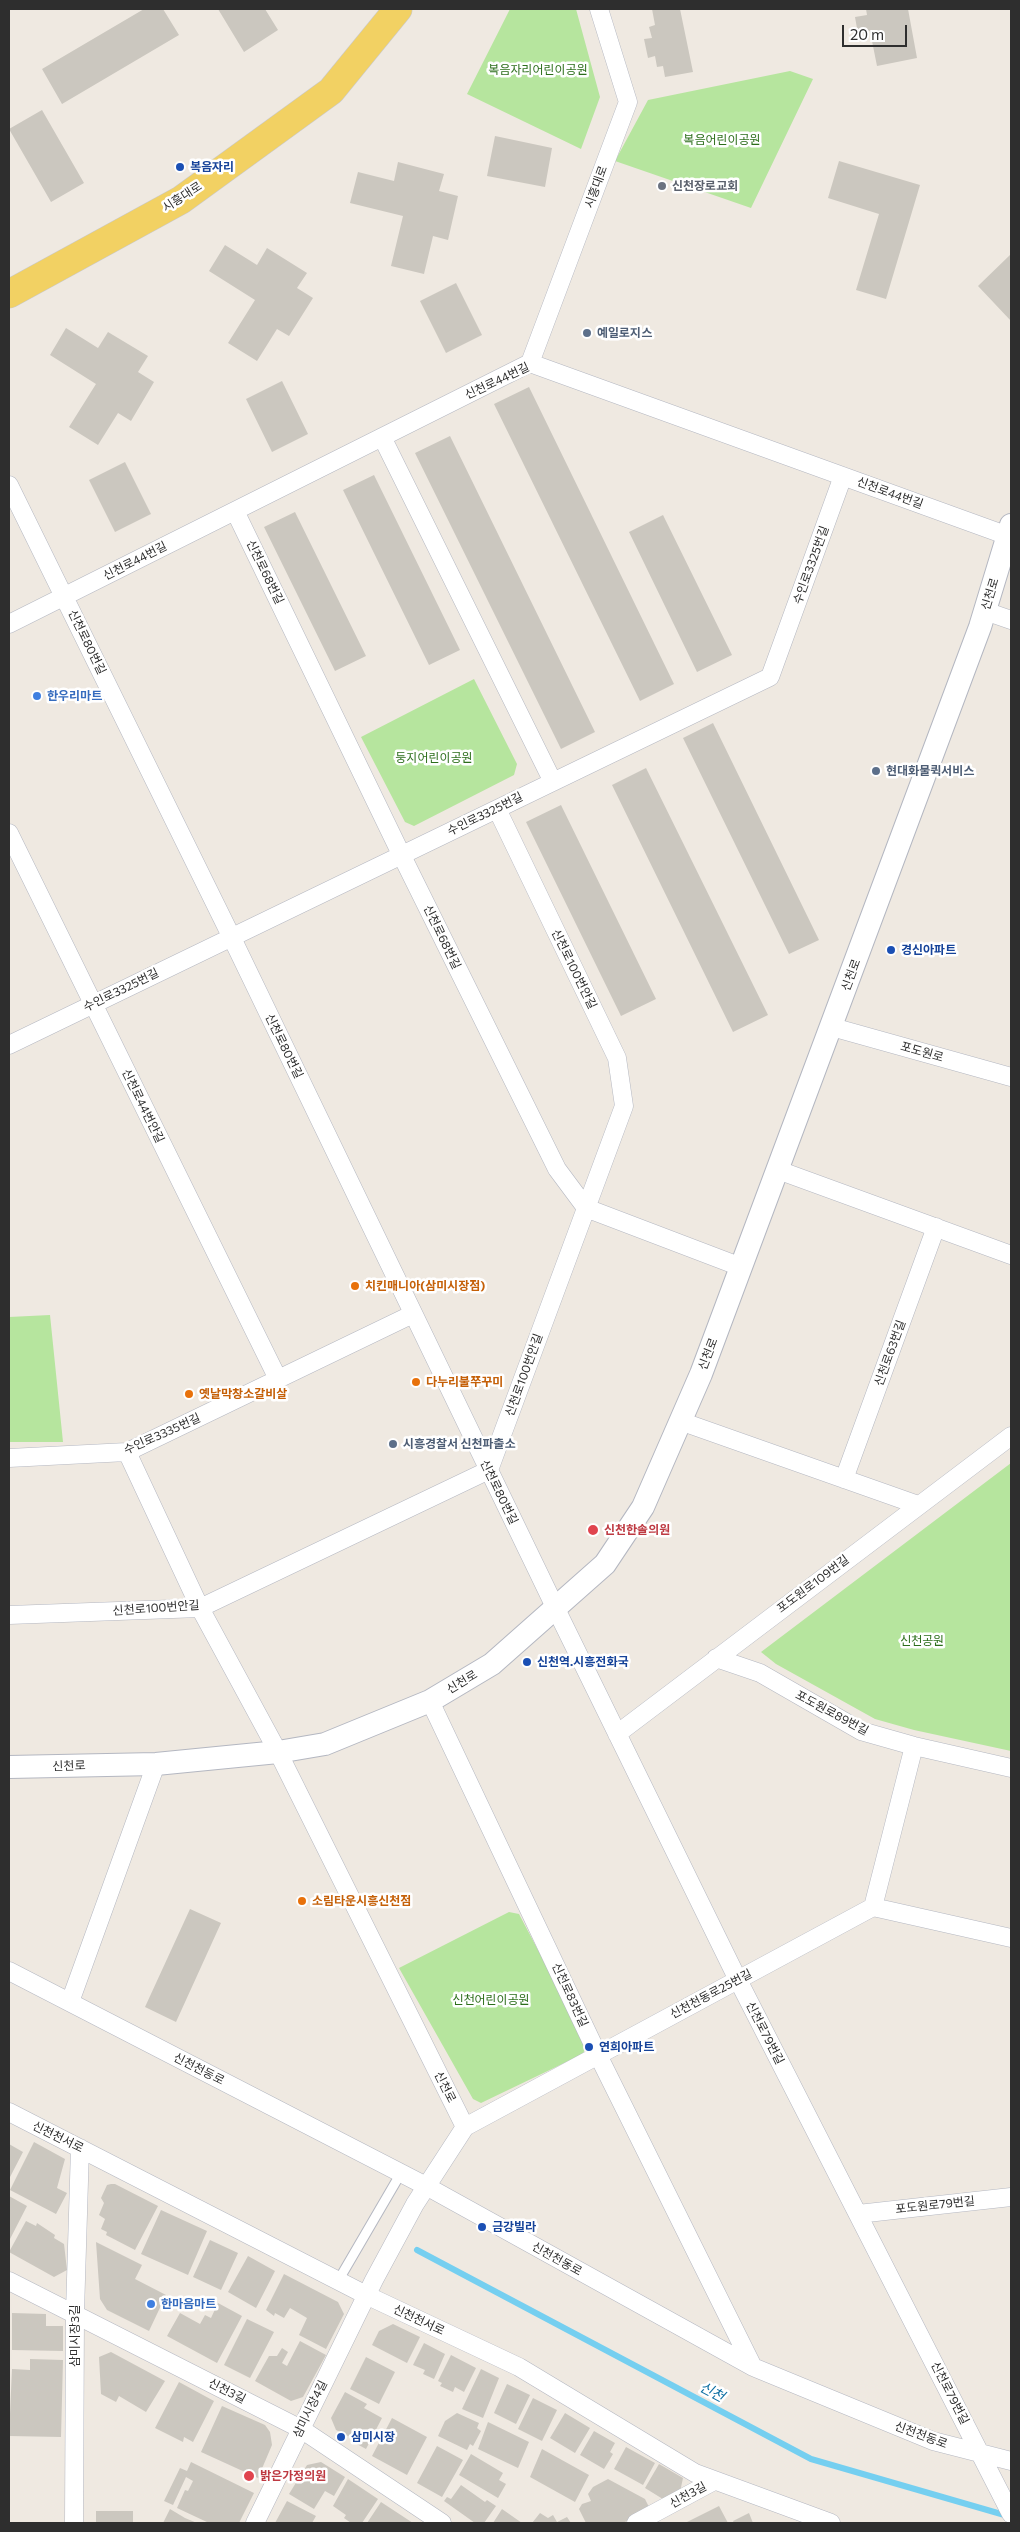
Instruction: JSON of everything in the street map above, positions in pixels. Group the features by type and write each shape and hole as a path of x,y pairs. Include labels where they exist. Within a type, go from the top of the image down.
{"main road":[{"name":"시흥대로","path":"9,294 181,200 324,97 398,9"}],"street":[{"name":"시흥대로","path":"530,363 628,102 599,9"},
{"name":"신천로44번길","path":"9,624 530,363 843,476 1010,532"},
{"path":"382,437 553,782"},
{"name":"수인로3325번길","path":"9,1045 770,677 843,476"},
{"name":"신천로80번길","path":"9,485 231,936 556,1609"},
{"name":"신천로68번길","path":"235,511 401,854 557,1169 586,1208"},
{"name":"신천로","path":"9,1768 156,1764 278,1752 325,1744 430,1701 492,1664 605,1564 643,1507 680,1421 741,1267 985,612 1010,532"},
{"path":"985,612 1011,620"},
{"name":"신천로100번안길","path":"9,1615 200,1608 489,1470 624,1106 617,1058 497,809"},
{"name":"신천로44번안길","path":"9,833 278,1379"},
{"name":"포도원로","path":"832,1027 1011,1078"},
{"path":"778,1170 1011,1255"},
{"path":"586,1208 741,1267"},
{"name":"신천로63번길","path":"844,1479 936,1228"},
{"name":"수인로3335번길","path":"9,1458 127,1452 413,1314"},
{"path":"680,1421 918,1505"},
{"name":"포도원로109번길","path":"617,1734 1011,1436"},
{"path":"127,1452 200,1608 278,1752"},
{"name":"신천로79번길","path":"556,1609 738,1980 1011,2514"},
{"name":"포도원로89번길","path":"716,1658 760,1673 861,1731 914,1746 1011,1768"},
{"name":"신천로83번길","path":"430,1701 598,2055 753,2367"},
{"path":"914,1746 873,1907 1011,1938"},
{"name":"신천로","path":"278,1752 465,2127"},
{"path":"70,2002 156,1764"},
{"name":"신천천동로25번길","path":"415,2204 465,2127 873,1907"},
{"name":"신천천동로","path":"9,1971 426,2186 753,2367 934,2441 1011,2461"},
{"name":"신천천서로","path":"9,2112 338,2281 519,2367 695,2473 831,2523"},
{"name":"삼미시장3길","path":"74,2523 75,2312 80,2148"},
{"name":"포도원로79번길","path":"858,2214 1011,2197"},
{"name":"삼미시장4길","path":"255,2523 366,2295 415,2204"},
{"name":"신천3길","path":"9,2280 300,2428 434,2522"},
{"name":"신천3길","path":"636,2523 714,2481"}],"lane":[{"path":"338,2281 401,2173"}],"green space":[{"name":"복음자리어린이공원","path":"510,9 576,9 600,97 581,149 467,94"},
{"name":"복음어린이공원","path":"790,71 813,79 751,208 615,161 648,100"},
{"name":"둥지어린이공원","path":"474,679 517,764 514,775 414,826 405,822 361,737"},
{"path":"50,1315 63,1442 9,1442 9,1317"},
{"name":"신천공원","path":"1011,1463 1011,1751 914,1730 875,1719 776,1664 761,1652"},
{"name":"신천어린이공원","path":"509,1912 519,1914 587,2043 583,2054 481,2103 473,2099 399,1968"}],"building":[{"path":"144,9 163,9 179,35 62,104 42,69"},
{"path":"218,9 265,9 278,30 244,52"},
{"path":"652,9 680,9 693,72 665,77 663,66 657,67 655,56 648,58 644,39 652,38 649,27 655,25"},
{"path":"866,9 908,9 917,58 877,66 870,31 858,34 855,17 867,15"},
{"path":"42,110 84,183 51,202 9,129"},
{"path":"495,136 552,148 545,187 487,176"},
{"path":"839,161 920,185 886,299 856,290 879,214 828,198"},
{"path":"398,162 444,174 439,191 458,196 448,240 433,236 424,274 391,266 403,216 350,203 358,172 394,181"},
{"path":"225,245 257,265 267,248 307,273 297,288 313,298 289,336 277,329 257,361 228,343 255,300 209,271"},
{"path":"1011,254 1011,321 978,286"},
{"path":"456,283 482,335 446,353 420,301"},
{"path":"66,328 98,348 108,332 148,356 138,372 154,382 131,421 118,413 98,445 69,427 96,384 50,355"},
{"path":"282,381 308,434 272,452 246,399"},
{"path":"529,387 674,684 640,701 494,404"},
{"path":"450,436 595,732 561,749 415,453"},
{"path":"125,462 151,514 115,532 89,480"},
{"path":"374,475 460,650 429,665 343,490"},
{"path":"295,512 366,656 335,671 264,527"},
{"path":"663,515 732,655 697,672 629,532"},
{"path":"713,723 819,940 789,954 683,738"},
{"path":"646,768 768,1015 733,1032 612,785"},
{"path":"561,805 656,999 621,1016 526,822"},
{"path":"190,1909 221,1923 176,2022 145,2007"},
{"path":"34,2142 65,2159 57,2188 67,2193 56,2214 10,2190"},
{"path":"9,2144 23,2152 9,2179"},
{"path":"115,2184 158,2206 135,2250 106,2235 107,2232 101,2229 105,2219 99,2215 104,2203 101,2198 107,2185"},
{"path":"9,2196 27,2206 9,2241"},
{"path":"161,2210 207,2231 188,2275 141,2254"},
{"path":"26,2221 36,2226 37,2223 55,2235 54,2238 64,2244 67,2270 54,2277 9,2252"},
{"path":"210,2240 238,2253 221,2290 193,2277"},
{"path":"96,2242 142,2265 135,2279 166,2295 149,2331 107,2310 100,2299"},
{"path":"248,2256 275,2271 256,2308 228,2292"},
{"path":"284,2274 338,2302 344,2314 326,2349 299,2335 307,2318 290,2308 284,2318 275,2313 274,2316 266,2310"},
{"path":"218,2303 242,2316 217,2363 167,2336 180,2313 200,2324 205,2315 211,2318"},
{"path":"12,2313 46,2314 46,2326 63,2326 63,2351 12,2350"},
{"path":"247,2319 274,2332 250,2378 224,2365"},
{"path":"393,2324 420,2337 407,2363 372,2345 379,2331"},
{"path":"300,2341 326,2355 303,2397 291,2401 255,2381 269,2356 277,2356 282,2348 288,2352 282,2363 287,2366"},
{"path":"424,2343 445,2354 434,2379 423,2374 425,2370 413,2365"},
{"path":"111,2352 165,2381 146,2412 119,2396 116,2402 101,2394 99,2357"},
{"path":"451,2355 476,2368 464,2392 455,2387 453,2392 440,2386 442,2383 438,2381"},
{"path":"366,2357 395,2372 379,2404 350,2389"},
{"path":"30,2359 63,2360 61,2437 9,2436 12,2369 30,2370"},
{"path":"481,2369 499,2378 483,2418 462,2409"},
{"path":"179,2382 214,2401 193,2442 184,2437 183,2442 155,2428"},
{"path":"507,2384 530,2395 516,2424 494,2413"},
{"path":"345,2392 367,2404 364,2408 382,2418 366,2449 355,2443 356,2440 336,2430 331,2418"},
{"path":"533,2398 557,2410 542,2441 518,2429"},
{"path":"222,2406 265,2425 270,2432 272,2445 258,2478 201,2452"},
{"path":"457,2413 479,2423 477,2428 481,2431 473,2446 470,2444 467,2450 438,2436 445,2421"},
{"path":"565,2413 590,2428 575,2453 550,2438"},
{"path":"392,2418 427,2437 407,2475 372,2456"},
{"path":"488,2422 529,2442 518,2468 478,2449"},
{"path":"594,2431 615,2443 610,2452 613,2454 604,2469 580,2455"},
{"path":"437,2446 463,2460 442,2497 417,2483"},
{"path":"626,2447 655,2463 643,2485 614,2469"},
{"path":"542,2449 589,2475 575,2502 530,2477"},
{"path":"471,2454 503,2473 499,2480 506,2484 498,2498 459,2475"},
{"path":"191,2462 254,2493 239,2523 209,2523 177,2508 185,2490 188,2491 193,2481 186,2477 173,2505 164,2501 180,2468 187,2471"},
{"path":"321,2462 345,2477 334,2496 325,2491 314,2509 289,2494 307,2465"},
{"path":"659,2464 683,2478 680,2492 666,2501 645,2488"},
{"path":"348,2479 378,2499 362,2523 351,2523 344,2518 346,2515 333,2506"},
{"path":"608,2479 645,2499 650,2509 623,2523 586,2523 579,2509 582,2504 591,2501 588,2494 593,2487"},
{"path":"461,2485 485,2502 487,2500 496,2506 484,2523 475,2523 444,2501 447,2497 451,2499"},
{"path":"287,2501 316,2516 312,2523 275,2523"},
{"path":"381,2502 413,2523 367,2523"},
{"path":"719,2506 728,2523 685,2523"},
{"path":"170,2509 185,2518 197,2523 163,2523"},
{"path":"502,2509 522,2523 493,2523"},
{"path":"96,2511 133,2511 133,2523 96,2523"},
{"path":"540,2513 548,2518 553,2515 557,2522 567,2517 571,2523 532,2523"},
{"path":"749,2513 753,2523 734,2523 733,2521"}],"waterway":[{"name":"신천","path":"417,2250 811,2459 1008,2516"}],"place":[{"name":"복음자리","path":"180,167"},
{"name":"신천장로교회","path":"662,186"},
{"name":"예일로지스","path":"587,333"},
{"name":"한우리마트","path":"37,696"},
{"name":"현대화물퀵서비스","path":"876,771"},
{"name":"경신아파트","path":"891,950"},
{"name":"치킨매니아(삼미시장점)","path":"355,1286"},
{"name":"다누리불쭈꾸미","path":"416,1382"},
{"name":"옛날막창소갈비살","path":"189,1394"},
{"name":"시흥경찰서 신천파출소","path":"393,1444"},
{"name":"신천한솔의원","path":"593,1530"},
{"name":"신천역.시흥전화국","path":"527,1662"},
{"name":"소림타운시흥신천점","path":"302,1901"},
{"name":"연희아파트","path":"589,2047"},
{"name":"금강빌라","path":"482,2227"},
{"name":"한마음마트","path":"151,2304"},
{"name":"삼미시장","path":"341,2437"},
{"name":"밝은가정의원","path":"249,2476"}]}
